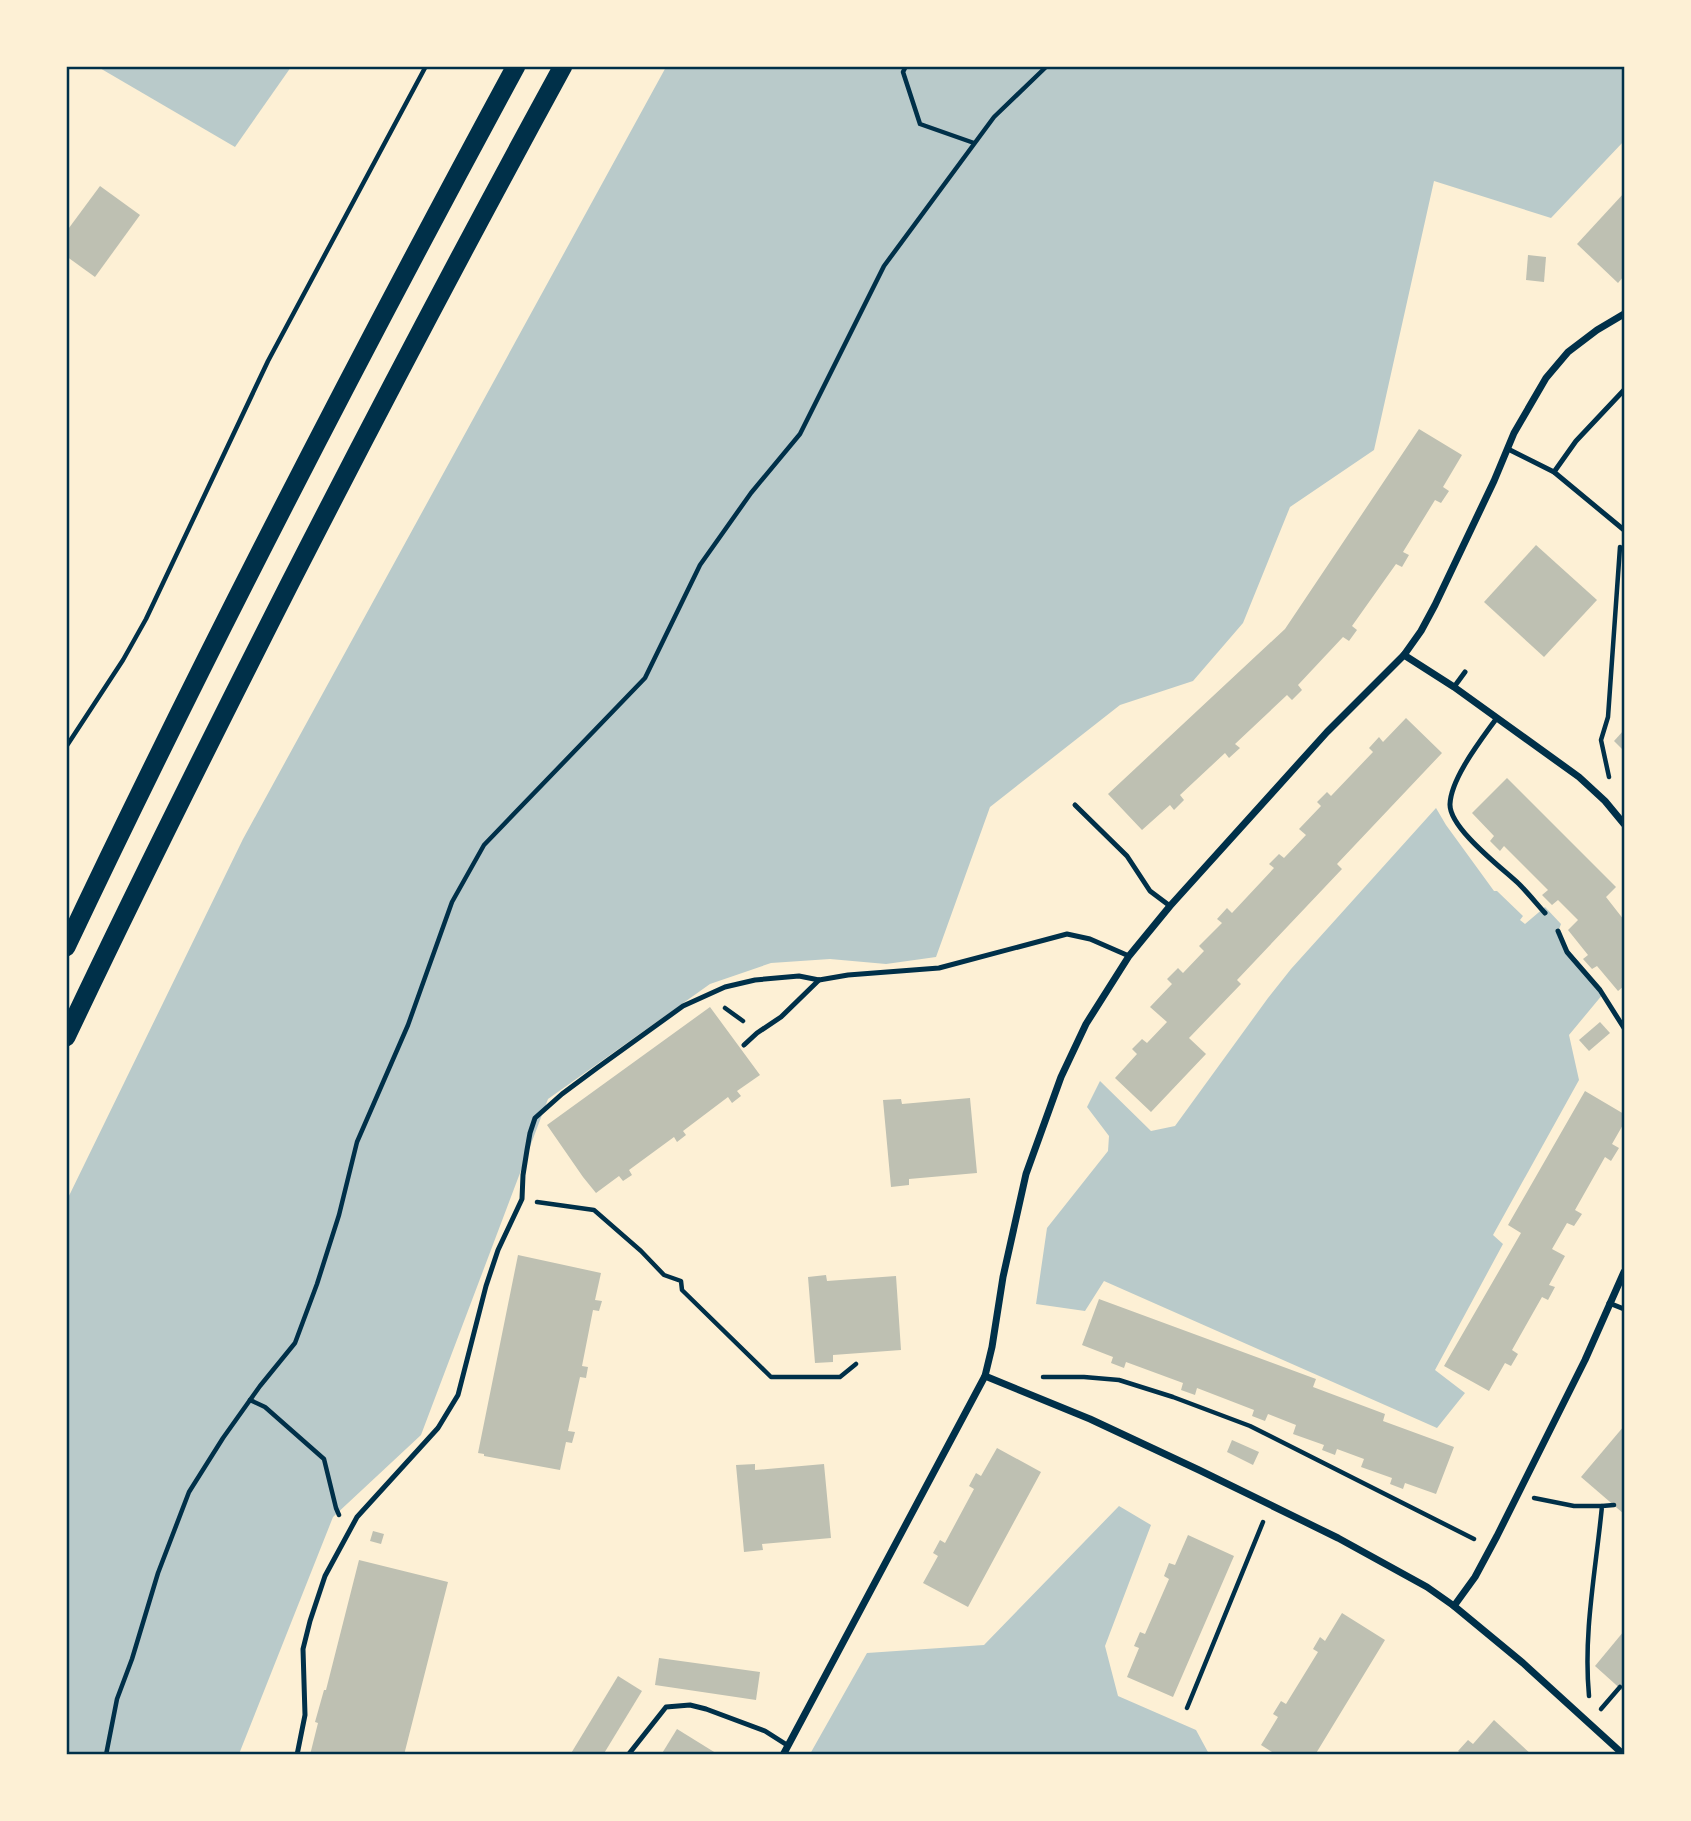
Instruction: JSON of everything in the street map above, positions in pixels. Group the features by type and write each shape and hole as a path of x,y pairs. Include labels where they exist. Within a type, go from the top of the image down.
{"highway":[{"path":"66,947 317,440 516,66"},
{"path":"66,1037 212,737 353,461 437,298 563,66"}],"street":[{"path":"783,1755 985,1376 1026,1174 1061,1077 1086,1024 1129,956 1170,906 1327,732 1404,656 1435,605 1523,414 1540,387 1568,352 1597,330 1625,314"},
{"path":"1404,656 1454,687 1578,777 1605,801 1625,824"},
{"path":"1454,1606 1475,1577 1585,1360 1625,1272"},
{"path":"985,1376 1090,1419 1271,1505 1427,1587 1523,1663 1624,1755"}],"lane":[{"path":"1554,472 1576,441 1625,390"},
{"path":"1508,449 1554,472 1623,529"},
{"path":"1454,687 1465,672"},
{"path":"1496,719 1466,761 1452,792 1449,806 1454,819 1472,841 1520,885 1545,913"},
{"path":"1075,805 1127,856 1150,891 1170,906"},
{"path":"1558,931 1567,952 1600,990 1625,1028"},
{"path":"297,1755 305,1715 303,1649 325,1576 357,1517 438,1428 458,1395 486,1286 498,1250 522,1199 527,1150 536,1118 562,1094 682,1006 725,987 755,980 799,976 819,980 939,968 1067,934 1090,939 1129,956"},
{"path":"744,1045 780,1017 819,980"},
{"path":"1609,1303 1625,1309"},
{"path":"628,1755 666,1707 690,1705 765,1731 788,1745"}],"path":[{"path":"66,747 123,660 146,619 268,361 426,66"},
{"path":"906,66 903,72 920,124 974,143"},
{"path":"106,1755 117,1699 158,1573 189,1492 250,1400 295,1343 335,1226 356,1142 408,1025 452,902 484,845 645,678 701,565 751,493 800,434 884,266 994,117 1047,66"},
{"path":"1605,759 1601,740 1608,717 1623,529"},
{"path":"706,994 758,1032"},
{"path":"522,1199 594,1210 664,1275 681,1280 682,1290 771,1377 840,1377 856,1364"},
{"path":"1043,1377 1119,1380 1173,1397 1250,1426 1474,1539"},
{"path":"250,1400 265,1407 324,1459 336,1508 348,1532"},
{"path":"1518,1492 1558,1504 1588,1507 1614,1504"},
{"path":"1187,1708 1271,1505"},
{"path":"1589,1702 1586,1668 1602,1506"},
{"path":"1589,1723 1619,1687"}],"shaded area":[{"path":"98,67 291,67 235,147"},
{"path":"666,67 1624,67 1624,141 1551,218 1434,181 1374,450 1290,507 1243,623 1193,681 1120,705 990,807 936,957 886,964 830,959 771,963 710,984 548,1099 421,1435 333,1517 239,1754 67,1754 66,1202 243,839"},
{"path":"1436,808 1494,891 1523,916 1520,920 1525,924 1545,907 1561,924 1557,935 1603,994 1569,1035 1579,1080 1493,1235 1503,1244 1435,1370 1465,1393 1437,1428 1104,1281 1085,1311 1036,1304 1047,1228 1108,1151 1109,1136 1087,1107 1100,1081 1151,1131 1175,1126 1291,969"},
{"path":"1119,1506 1151,1525 1105,1646 1118,1696 1196,1730 1209,1754 810,1754 867,1653 984,1645"}],"building":[{"path":"100,186 140,215 95,277 66,256 66,232"},
{"path":"1624,193 1624,276 1618,283 1577,244"},
{"path":"1528,255 1546,257 1544,282 1526,280"},
{"path":"1419,429 1462,455 1443,487 1449,491 1441,503 1435,500 1403,552 1409,555 1402,567 1396,564 1352,626 1357,630 1349,641 1343,637 1298,685 1302,690 1292,700 1287,695 1235,744 1240,748 1229,758 1225,753 1180,795 1184,800 1174,810 1170,805 1142,830 1108,794 1285,629"},
{"path":"1536,545 1597,600 1544,657 1484,602"},
{"path":"1406,718 1442,753 1337,864 1342,869 1237,980 1241,984 1189,1038 1206,1054 1151,1112 1115,1078 1137,1054 1132,1049 1142,1039 1147,1043 1167,1022 1150,1007 1172,984 1167,979 1178,968 1183,973 1204,951 1199,946 1222,923 1217,919 1227,908 1232,913 1274,868 1269,864 1279,854 1284,858 1306,835 1299,829 1321,806 1317,802 1327,792 1331,796 1373,752 1369,748 1379,737 1383,742"},
{"path":"1624,730 1624,751 1614,741"},
{"path":"1507,778 1616,887 1606,897 1624,920 1624,986 1618,991 1597,966 1592,969 1583,959 1588,955 1568,930 1578,920 1558,900 1552,905 1542,895 1548,890 1504,846 1500,851 1490,841 1494,836 1472,813"},
{"path":"710,1007 760,1075 737,1091 741,1096 732,1103 728,1097 683,1131 686,1135 677,1142 674,1137 629,1170 632,1175 623,1181 619,1176 596,1193 547,1125"},
{"path":"1600,1022 1610,1033 1589,1051 1579,1040"},
{"path":"1585,1091 1624,1114 1624,1123 1612,1144 1619,1148 1611,1161 1605,1157 1575,1210 1582,1214 1574,1226 1567,1223 1552,1249 1565,1256 1549,1285 1555,1287 1548,1300 1542,1297 1512,1350 1518,1354 1511,1366 1505,1363 1489,1391 1444,1366 1521,1233 1508,1225"},
{"path":"970,1098 977,1173 909,1179 909,1185 891,1187 883,1100 901,1099 902,1104"},
{"path":"518,1255 601,1273 595,1300 602,1301 599,1311 593,1310 582,1366 588,1367 586,1378 580,1377 568,1431 575,1432 572,1443 566,1442 560,1470 478,1453"},
{"path":"826,1275 827,1281 896,1276 901,1350 833,1355 833,1362 815,1363 808,1277"},
{"path":"1099,1299 1316,1379 1313,1387 1385,1414 1383,1421 1454,1447 1436,1494 1405,1483 1403,1489 1390,1484 1392,1478 1361,1467 1364,1459 1337,1449 1335,1455 1322,1450 1324,1445 1293,1434 1296,1425 1268,1414 1265,1421 1252,1416 1254,1410 1197,1388 1195,1395 1181,1390 1183,1383 1126,1362 1124,1368 1111,1363 1113,1357 1082,1345"},
{"path":"1624,1426 1624,1514 1581,1477"},
{"path":"1232,1440 1259,1452 1253,1465 1227,1452"},
{"path":"997,1448 1041,1472 968,1607 923,1583 938,1556 933,1553 940,1540 945,1543 974,1489 969,1486 976,1473 981,1476"},
{"path":"755,1464 755,1470 824,1464 831,1538 762,1544 763,1550 744,1552 736,1465"},
{"path":"373,1531 384,1534 381,1544 370,1541"},
{"path":"1188,1535 1234,1556 1173,1697 1127,1677 1139,1648 1134,1646 1140,1632 1145,1634 1169,1579 1164,1576 1169,1563 1175,1565"},
{"path":"359,1560 448,1582 404,1755 310,1755 318,1723 315,1722 326,1690"},
{"path":"1342,1613 1385,1640 1315,1755 1277,1755 1261,1745 1278,1717 1273,1714 1281,1701 1286,1704 1318,1652 1313,1649 1320,1637 1325,1641"},
{"path":"1624,1631 1624,1692 1595,1666"},
{"path":"659,1658 760,1672 756,1700 655,1685"},
{"path":"618,1676 642,1691 603,1755 570,1755"},
{"path":"1494,1720 1532,1755 1463,1755 1458,1751 1468,1740 1473,1744"},
{"path":"677,1729 719,1755 661,1755"}]}
